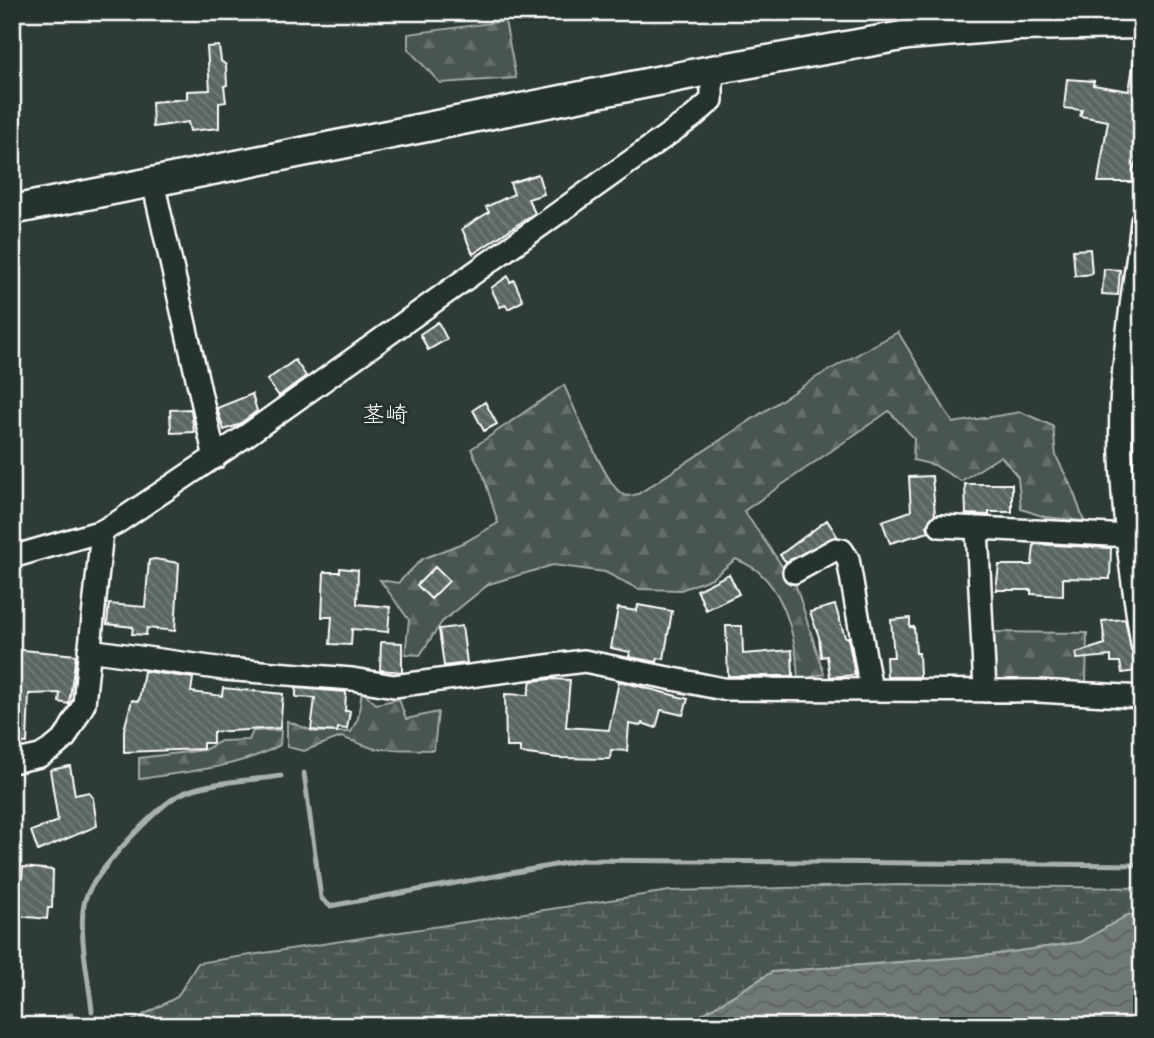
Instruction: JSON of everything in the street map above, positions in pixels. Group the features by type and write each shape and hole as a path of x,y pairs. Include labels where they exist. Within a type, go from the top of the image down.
{"street":[{"path":"12,210 712,70 908,35 1016,19 1142,24"},
{"path":"12,557 102,531 215,458 694,116 712,100 712,70"},
{"path":"153,182 215,458"},
{"path":"1142,221 1135,325 1121,408 1129,536 1142,644"},
{"path":"940,526 1129,536"},
{"path":"976,528 985,691"},
{"path":"12,762 40,756 65,738 84,704 102,531"},
{"path":"794,572 836,549 842,550 848,559 871,691"},
{"path":"89,650 224,669 394,686 584,661 723,689 985,691 1142,697"}],"green space":[{"path":"505,21 516,78 440,83 408,49 408,34"},
{"path":"898,332 953,423 1021,412 1053,426 1056,456 1084,521 1045,517 1021,509 1018,477 1001,456 961,481 934,465 913,460 914,438 889,411 744,511 796,586 824,674 798,681 793,638 778,596 758,571 736,559 712,578 681,590 638,589 605,572 553,565 489,584 442,622 420,655 405,654 409,620 380,580 398,583 422,559 465,542 498,523 483,474 471,449 564,385 607,476 622,494 632,496 815,378"},
{"path":"990,632 1087,633 1086,686 990,685"},
{"path":"362,691 376,704 399,699 406,719 438,712 434,750 375,749 341,737 304,751 287,747 287,721 315,732 351,732 358,718"},
{"path":"281,730 280,745 247,759 211,768 139,779 139,758 204,750 221,741 249,740 253,731"},
{"path":"900,885 1142,888 1142,915 1128,915 1081,942 991,955 772,972 683,1026 123,1026 177,997 198,963 669,891"}],"water":[{"path":"1128,915 1142,915 1142,1026 683,1026 772,972 991,955 1081,942"}],"building":[{"path":"219,46 221,61 226,65 227,85 224,86 226,102 219,103 219,128 190,131 188,122 153,127 152,102 187,99 187,91 210,90 207,47"},
{"path":"1134,60 1142,61 1142,111 1139,111 1133,143 1142,147 1133,170 1133,182 1098,182 1108,121 1080,116 1082,110 1064,108 1067,79 1094,81 1093,85 1129,91"},
{"path":"538,174 544,194 528,199 535,213 473,254 462,229 489,212 486,207 514,194 510,183"},
{"path":"1090,249 1092,274 1075,276 1073,250"},
{"path":"1104,269 1120,270 1118,295 1102,294"},
{"path":"508,276 510,282 514,280 523,301 508,309 506,305 500,307 491,288"},
{"path":"438,322 447,339 428,350 420,334"},
{"path":"295,360 306,376 279,396 267,380"},
{"path":"252,394 257,411 238,425 224,430 217,408"},
{"path":"485,402 497,424 484,431 473,410"},
{"path":"191,409 194,432 171,433 170,410"},
{"path":"932,476 935,514 927,525 929,532 890,543 882,521 911,511 909,477"},
{"path":"965,484 1012,484 1012,512 966,514"},
{"path":"827,520 837,536 786,562 780,555"},
{"path":"1034,544 1111,548 1110,579 1063,578 1063,596 1031,594 1031,590 996,590 999,565 1032,565"},
{"path":"149,560 179,563 175,631 147,628 146,635 132,634 133,627 107,624 109,604 145,607"},
{"path":"435,567 449,581 431,599 417,585"},
{"path":"340,568 358,570 357,604 390,607 388,632 352,629 351,645 330,644 332,617 322,617 324,572 340,572"},
{"path":"729,574 739,594 706,610 697,590"},
{"path":"638,605 672,611 664,659 658,658 657,662 629,657 630,652 611,648 618,608 637,611"},
{"path":"835,605 845,637 848,637 855,675 830,677 827,656 821,657 819,637 810,612"},
{"path":"910,618 910,627 914,627 916,653 919,653 920,677 887,677 886,657 894,657 891,620"},
{"path":"1125,619 1136,671 1122,673 1120,662 1111,662 1111,656 1077,659 1076,653 1105,644 1102,621"},
{"path":"462,626 467,663 444,666 439,629"},
{"path":"726,626 742,626 743,654 792,650 793,676 728,676"},
{"path":"381,642 402,643 402,672 380,670"},
{"path":"12,649 76,655 69,704 59,702 60,693 29,694 27,743 12,742"},
{"path":"144,671 193,678 191,692 222,696 223,688 283,694 280,728 213,732 213,743 203,743 203,749 124,752 124,730 132,700 139,701"},
{"path":"570,680 566,727 609,730 619,681 688,699 683,715 661,710 656,728 642,723 641,726 629,724 627,751 611,750 610,759 558,758 520,753 520,747 506,747 505,694 528,695 531,681"},
{"path":"296,688 346,692 345,711 350,711 347,729 338,728 337,732 311,730 315,698 296,697"},
{"path":"70,766 75,795 89,792 93,798 97,826 38,851 31,831 58,821 50,770"},
{"path":"23,867 53,870 52,908 48,908 47,919 18,916 20,903 15,902 17,888 21,888"}],"waterway":[{"path":"304,773 321,898 330,906 582,860 1142,865"},
{"path":"92,1011 83,940 83,912 90,889 112,858 157,811 181,794 217,784 281,776"},
{"path":"25,1026 71,1015"}],"district":[{"name":"茎崎","path":"385,414"}]}
